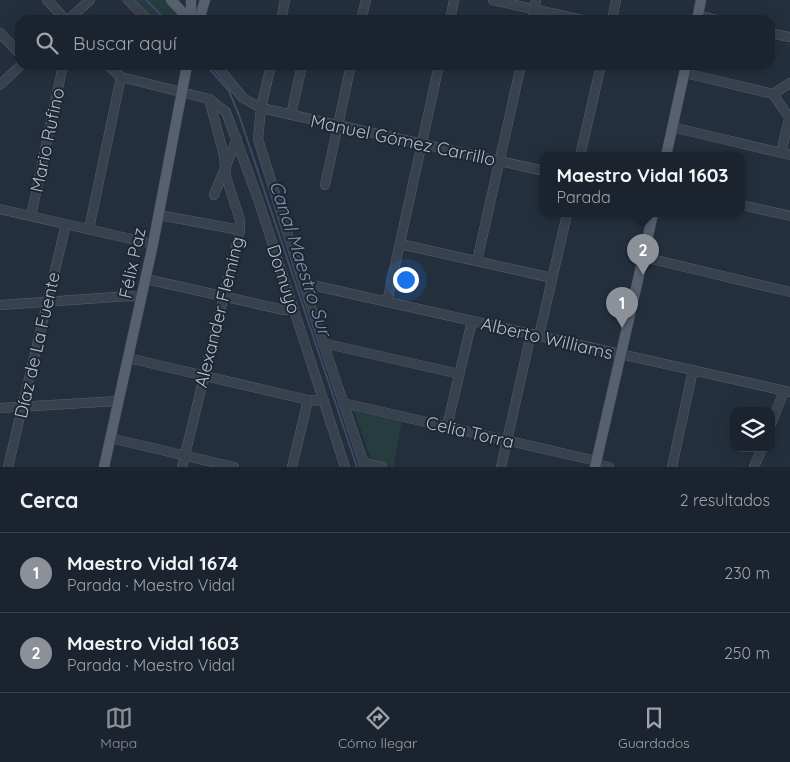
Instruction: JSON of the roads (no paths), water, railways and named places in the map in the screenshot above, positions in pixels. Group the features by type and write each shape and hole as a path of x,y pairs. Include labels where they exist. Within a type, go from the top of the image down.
{"main road":[{"path":"172,0 185,15"},
{"path":"180,0 190,2 193,15"},
{"path":"196,15 205,0"},
{"path":"698,15 701,0"},
{"name":"Félix Paz","path":"104,467 146,279 186,70"},
{"path":"667,152 686,70"},
{"path":"596,464 652,217"}],"street":[{"path":"47,0 62,15"},
{"path":"73,15 90,0"},
{"path":"128,0 143,15"},
{"path":"282,15 286,0"},
{"path":"362,15 366,0"},
{"path":"451,15 454,0"},
{"path":"493,0 535,5 566,15"},
{"path":"613,15 616,0"},
{"path":"0,33 15,49"},
{"path":"775,34 790,37"},
{"path":"0,85 16,70"},
{"name":"Mario Rufino","path":"31,216 62,70"},
{"path":"113,70 120,77 209,99"},
{"name":"Manuel Gómez Carrillo","path":"220,70 243,98 261,108 540,170"},
{"name":"Domuyo","path":"270,70 261,108 258,139 303,283 364,465"},
{"path":"291,115 301,70"},
{"path":"325,185 350,70"},
{"path":"387,302 439,70"},
{"path":"477,261 521,70"},
{"path":"581,152 600,70"},
{"path":"672,127 786,154 790,119 773,94 689,70"},
{"path":"89,229 120,77"},
{"path":"773,94 790,83"},
{"name":"Domuyo","path":"209,99 226,112 237,138 345,467"},
{"name":"Alexander Fleming","path":"182,467 240,230 240,220 209,99"},
{"path":"214,194 235,149 237,138"},
{"path":"745,206 790,216"},
{"path":"0,209 153,244"},
{"path":"159,215 240,230"},
{"path":"500,467 552,278 566,217"},
{"name":"Díaz de La Fuente","path":"8,467 66,224"},
{"path":"400,244 552,278"},
{"path":"643,257 790,292"},
{"path":"146,279 284,310 294,309"},
{"name":"Alberto Williams","path":"303,283 787,391"},
{"path":"0,305 130,296 141,298"},
{"path":"447,426 472,321"},
{"path":"323,343 459,374"},
{"path":"128,358 308,400 324,401"},
{"path":"672,467 693,370"},
{"path":"775,416 787,391"},
{"path":"292,467 308,400"},
{"path":"0,408 118,401"},
{"name":"Celia Torra","path":"343,403 507,440 609,467"},
{"path":"110,438 234,467"},
{"path":"754,467 760,452"},
{"path":"364,465 382,467"}],"waterway":[{"name":"Canal Maestro Sur","path":"146,0 161,15"},
{"name":"Canal Maestro Sur","path":"210,70 229,91 239,115 357,467"}],"place":[{"name":"Maestro Vidal 1603","path":"643,275"},
{"name":"Maestro Vidal 1674","path":"622,328"}]}
